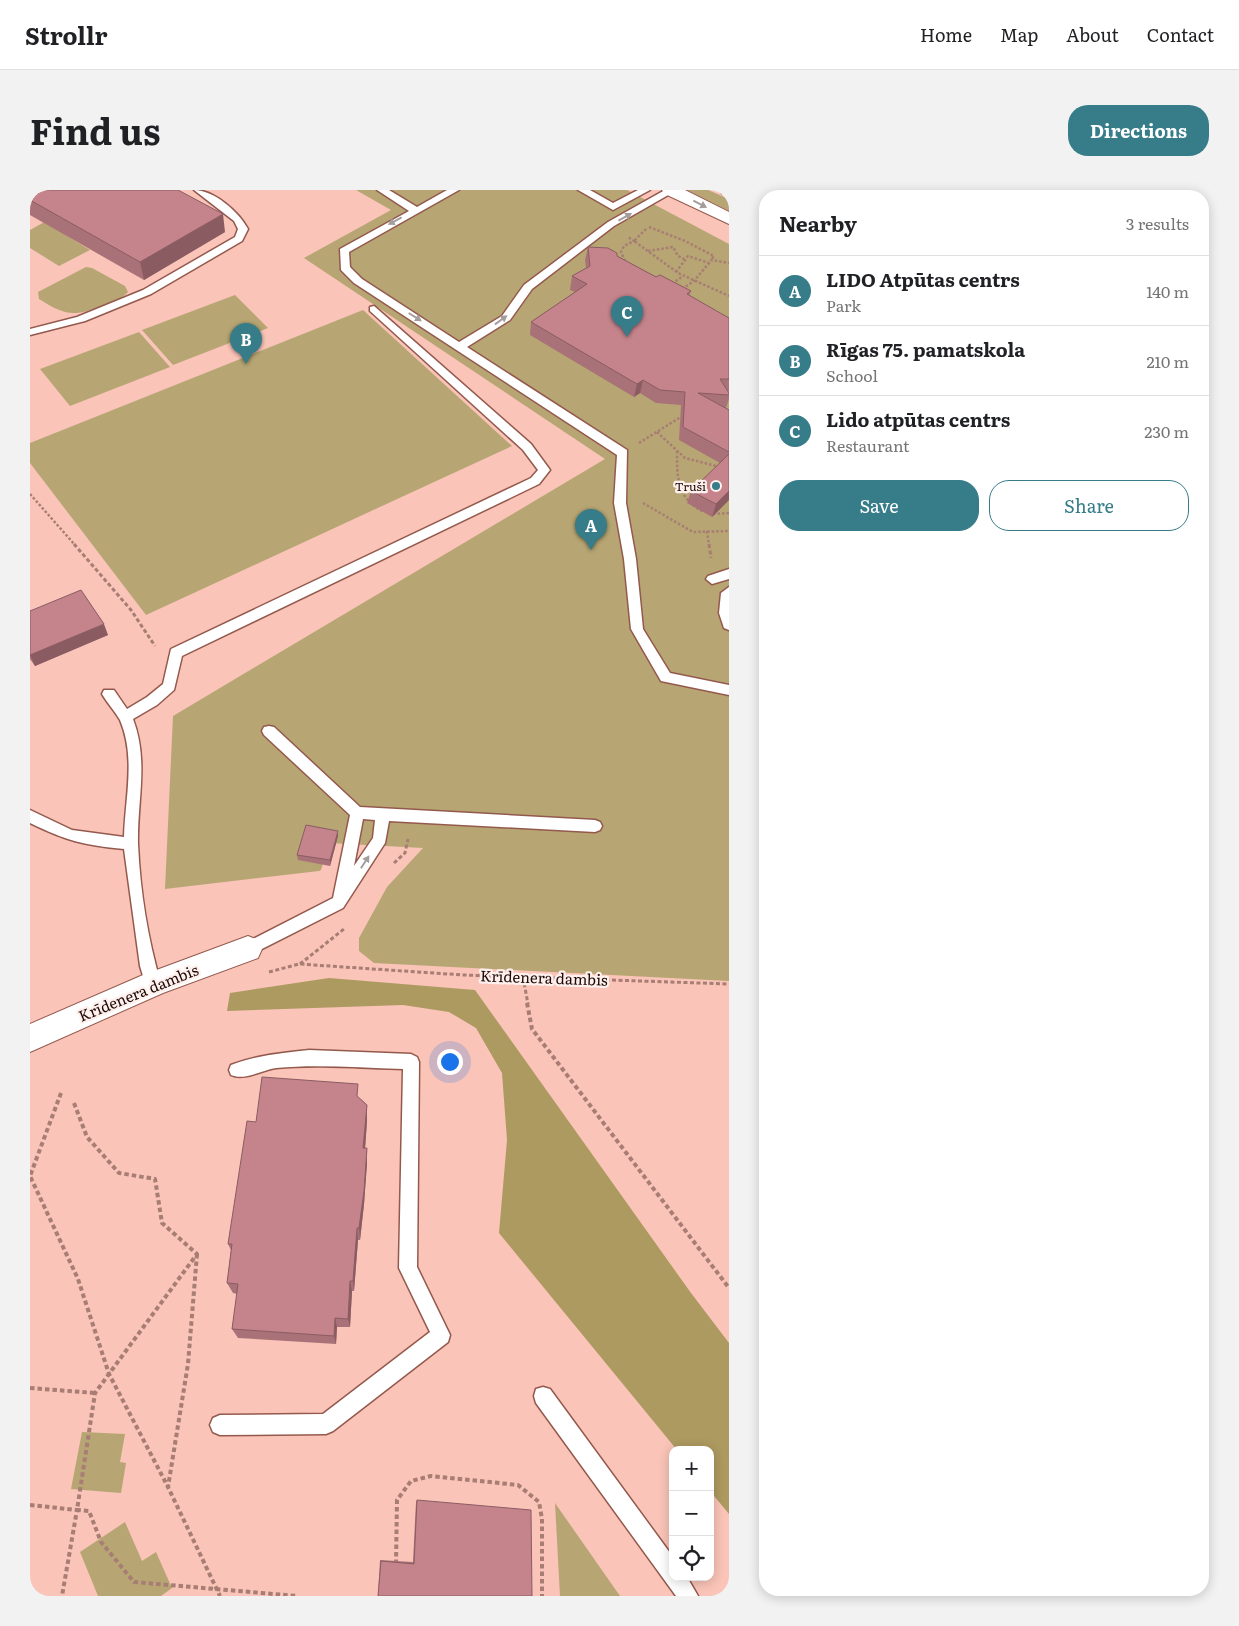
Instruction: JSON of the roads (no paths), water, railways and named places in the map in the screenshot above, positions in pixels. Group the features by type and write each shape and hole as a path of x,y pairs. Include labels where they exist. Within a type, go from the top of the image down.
{"street":[{"path":"671,190 729,219"},
{"name":"Krīdenera dambis","path":"30,1038 153,984 248,949"}],"lane":[{"path":"30,332 80,319 147,292 239,238 244,229 238,219 199,190"},
{"path":"382,190 415,210"},
{"path":"454,190 344,251 344,268 358,281 623,453 620,503 630,559 637,629 666,677 729,690"},
{"path":"583,190 612,207 645,190"},
{"path":"460,346 506,318 528,287 611,224 671,190"},
{"path":"125,717 152,701 170,686 176,653 535,480 544,470 527,447 374,309"},
{"path":"712,579 729,574"},
{"path":"729,592 727,593 729,624"},
{"path":"109,694 125,717 133,735 136,777 131,844 148,966 153,984"},
{"path":"269,731 357,813 595,826"},
{"path":"338,903 354,837 357,813"},
{"path":"248,949 338,903 380,839 383,815"},
{"path":"30,816 69,835 90,840 131,844"},
{"path":"220,1425 326,1424 441,1335 408,1268 411,1062 309,1058 273,1061 237,1070"},
{"path":"543,1396 669,1569"},
{"path":"678,1581 688,1596"}],"place":[{"name":"Lido atpūtas centrs","path":"627,337"},
{"name":"Rīgas 75. pamatskola","path":"246,364"},
{"name":"Truši","path":"716,486"},
{"name":"LIDO Atpūtas centrs","path":"591,550"}]}
